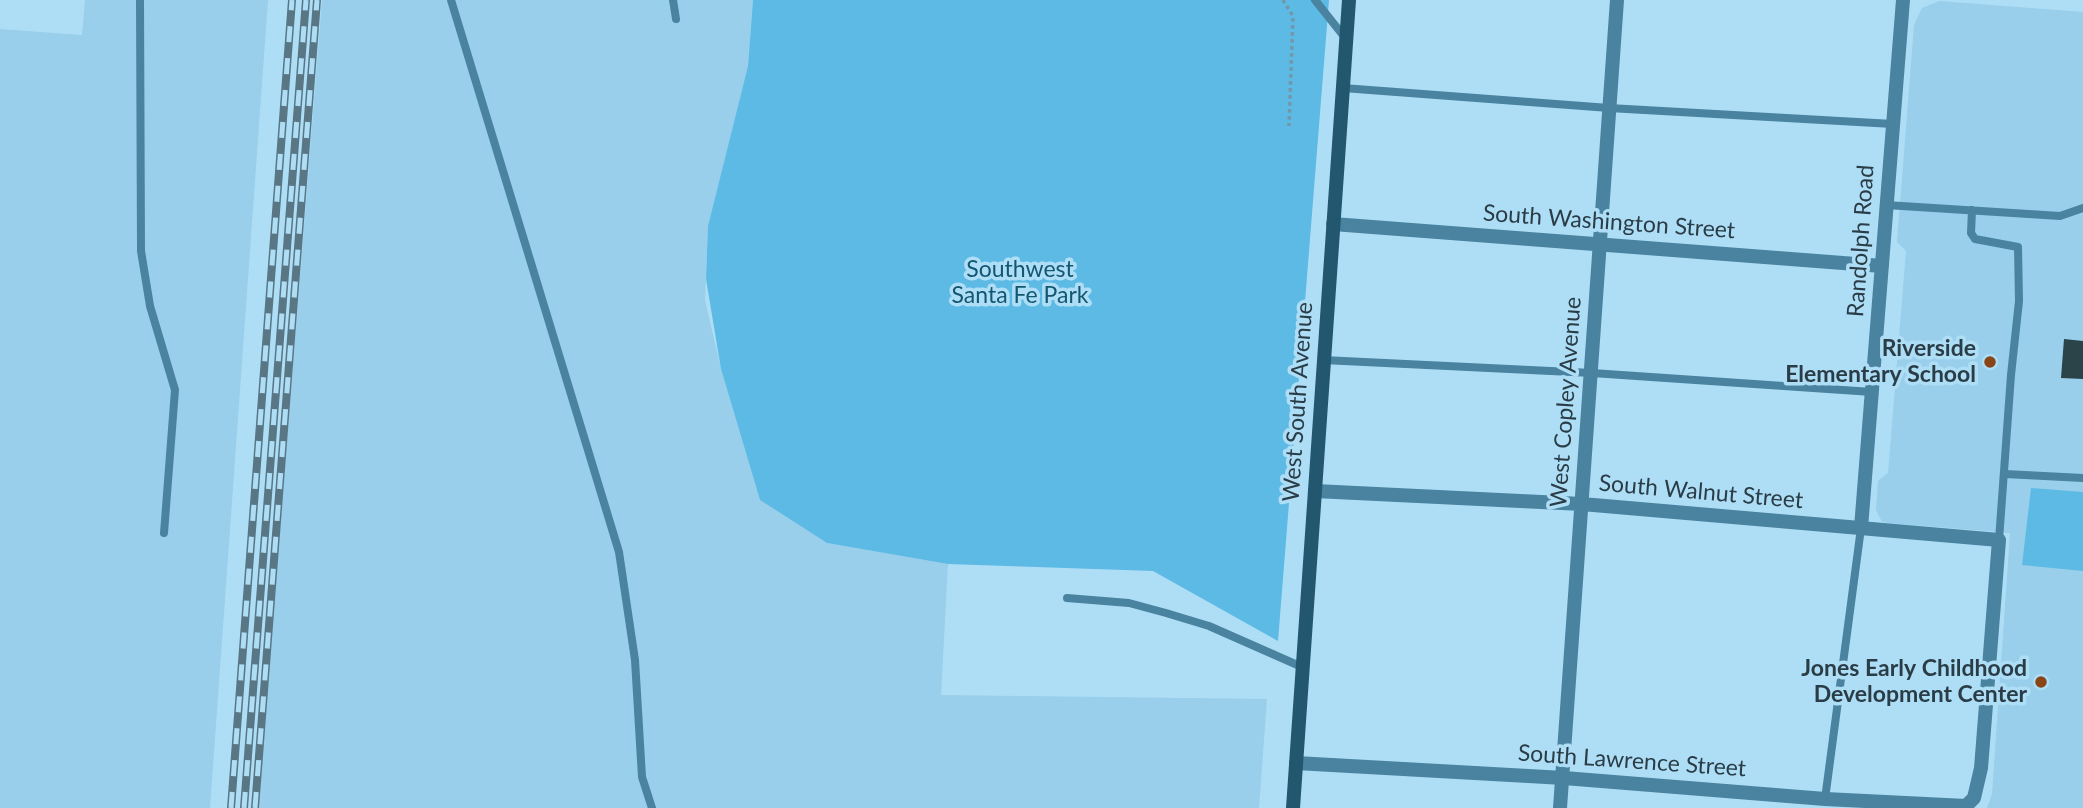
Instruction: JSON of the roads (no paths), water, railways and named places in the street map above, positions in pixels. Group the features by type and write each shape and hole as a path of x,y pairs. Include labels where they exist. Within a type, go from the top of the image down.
{"main road":[{"name":"West South Avenue","path":"1293,808 1349,0"}],"street":[{"name":"West Copley Avenue","path":"1560,808 1617,0"},
{"name":"Randolph Road","path":"1861,528 1903,0"},
{"name":"South Washington Street","path":"1333,224 1882,266"},
{"name":"South Walnut Street","path":"1315,491 1582,504 1999,540"},
{"name":"South Lawrence Street","path":"1296,763 1564,778 1825,799 1966,806 1974,798 1981,768 1999,540"}],"lane":[{"path":"140,0 141,251 150,306 175,390 164,533"},
{"path":"451,0 619,552 635,660 642,776 653,808"},
{"path":"673,0 676,19"},
{"path":"1315,0 1346,39"},
{"path":"1343,88 1609,108 1893,124"},
{"path":"1886,205 2060,216 2083,208"},
{"path":"1972,210 1971,233 1975,239 2018,247 2019,302 1999,540"},
{"path":"1323,360 1592,373 1872,392"},
{"path":"2004,474 2083,478"},
{"path":"1825,799 1861,528"},
{"path":"1067,598 1129,603 1166,613 1209,626 1302,667"}],"railway":[{"path":"231,808 292,0"},
{"path":"244,808 306,0"},
{"path":"255,808 317,0"}],"place":[{"name":"Riverside Elementary School","path":"1990,362"},
{"name":"Jones Early Childhood Development Center","path":"2041,682"}],"park label":[{"name":"Southwest Santa Fe Park","path":"1020,283"}]}
